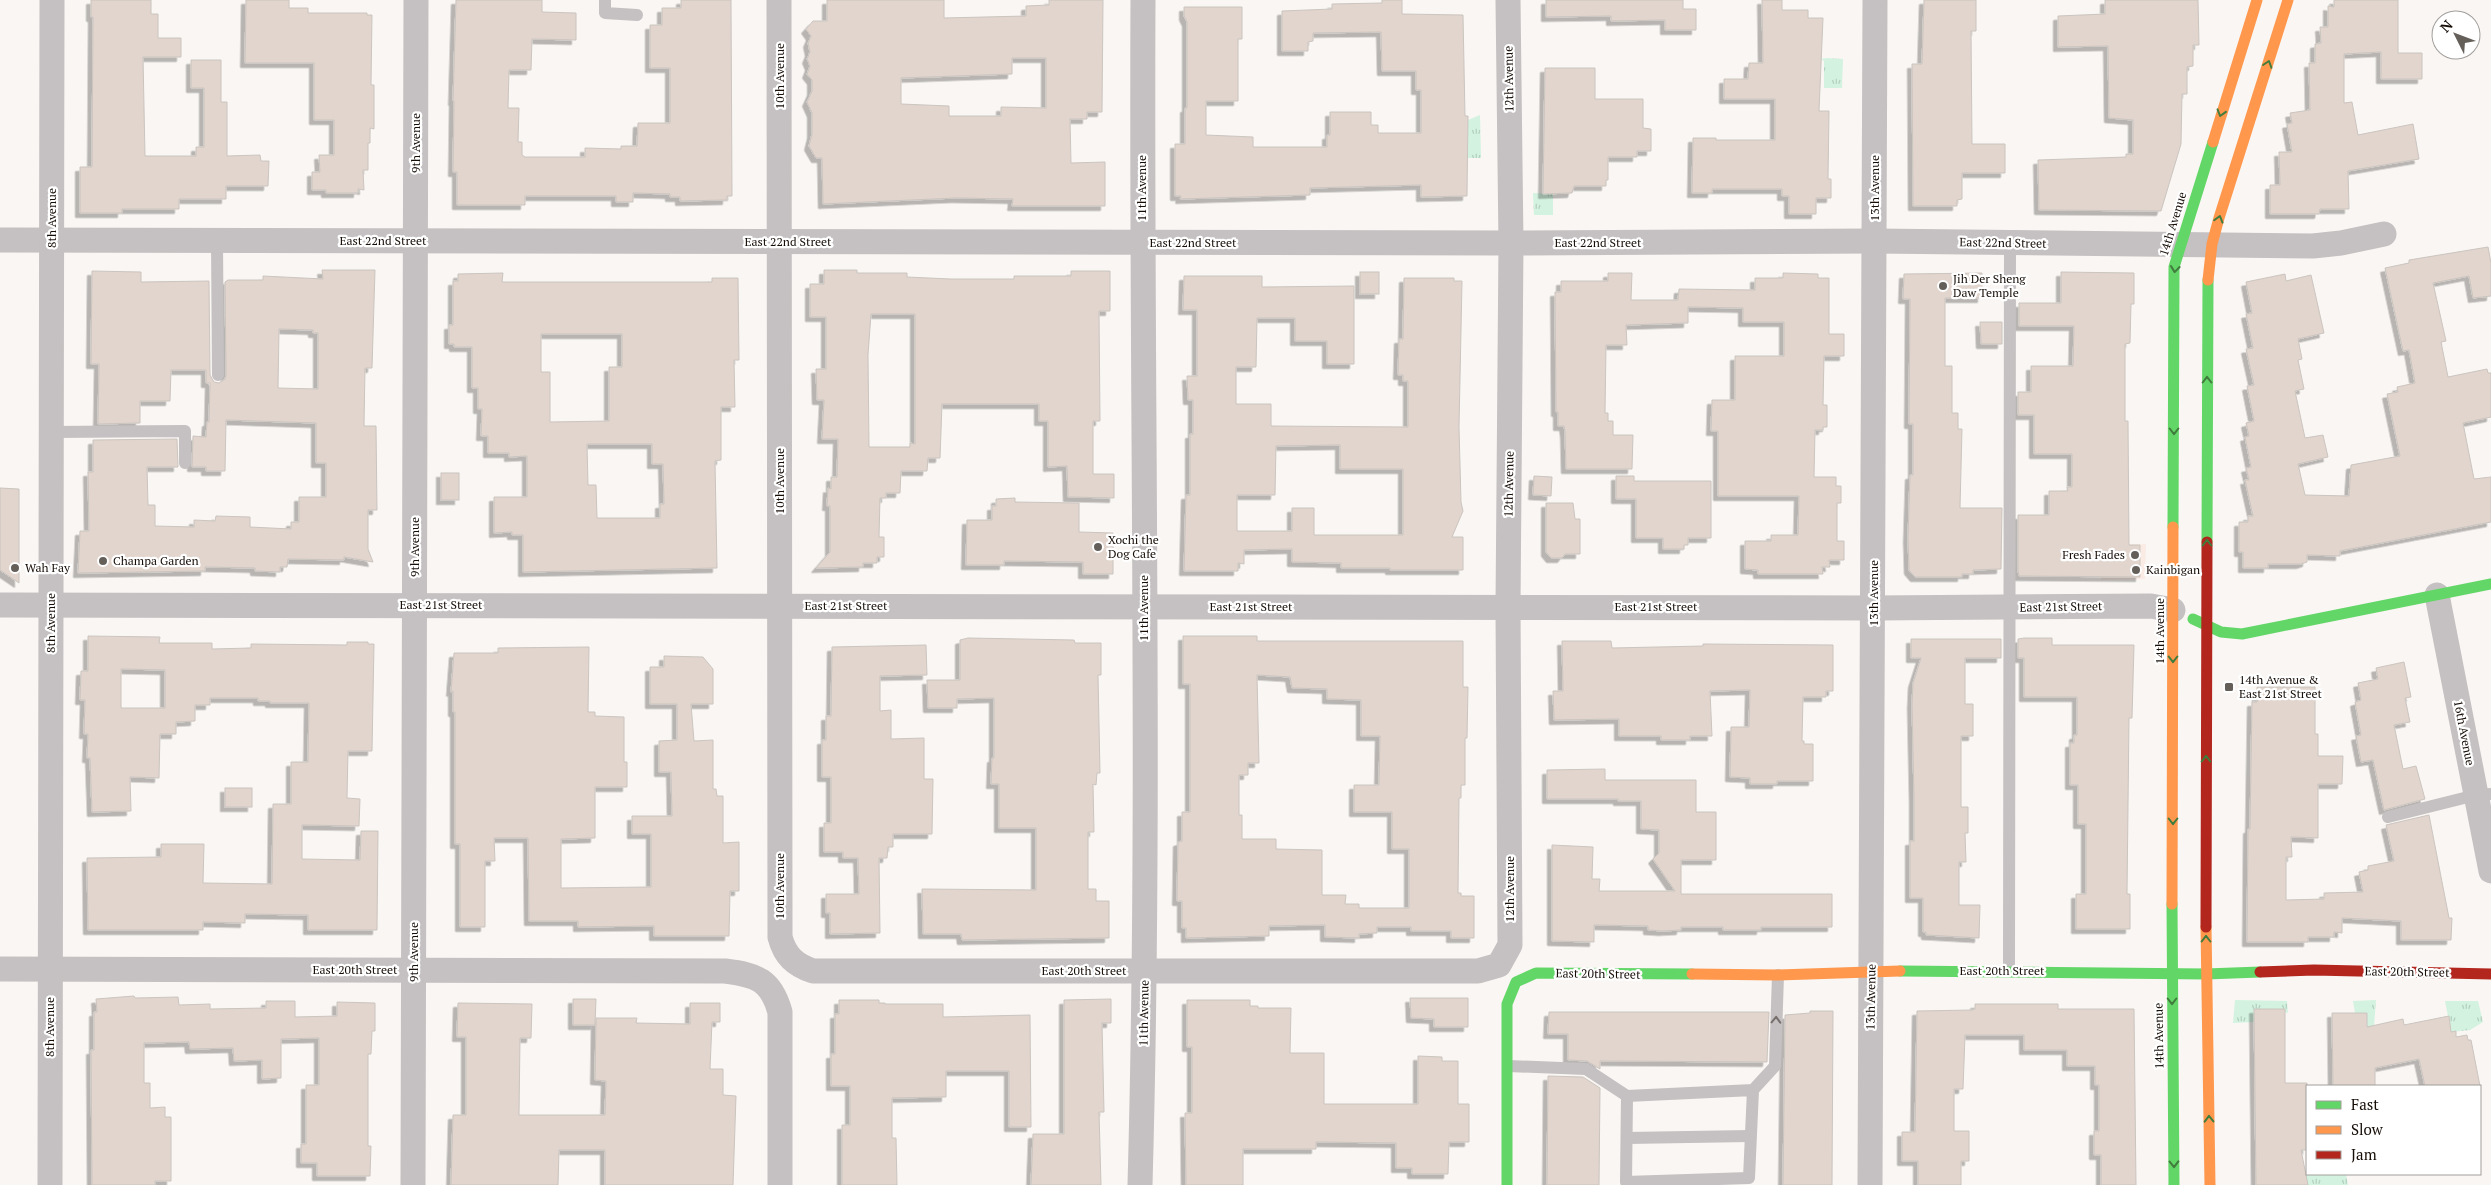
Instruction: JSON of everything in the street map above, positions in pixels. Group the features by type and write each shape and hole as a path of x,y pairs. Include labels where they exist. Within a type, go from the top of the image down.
{"main road":[{"name":"14th Avenue","path":"2174,1185 2172,973 2174,267 2257,0"},
{"path":"2210,1185 2206,974 2207,292 2212,244 2288,0"},
{"name":"East 21st Street","path":"2174,610 2221,632 2242,634 2491,584"},
{"name":"East 20th Street","path":"1507,973 1778,975 1872,971 2009,971 2206,974 2314,970 2491,974"},
{"name":"12th Avenue","path":"1507,973 1507,1185"}],"street":[{"name":"8th Avenue","path":"50,1185 52,0"},
{"name":"9th Avenue","path":"413,1185 416,0"},
{"name":"10th Avenue","path":"779,0 781,242 780,937 783,948 791,960"},
{"name":"11th Avenue","path":"1140,1185 1145,971 1143,0"},
{"name":"12th Avenue","path":"1507,973 1510,945 1508,607 1511,243 1508,0"},
{"name":"13th Avenue","path":"1870,1185 1874,608 1875,0"},
{"name":"East 22nd Street","path":"0,240 1511,243 1875,241 2313,246 2342,244 2384,234"},
{"name":"16th Avenue","path":"2437,595 2484,794 2491,871"},
{"name":"East 21st Street","path":"0,605 1874,608 2150,606 2174,610"},
{"name":"East 20th Street","path":"791,960 800,967 813,971 1478,971 1507,973"},
{"name":"East 20th Street","path":"0,969 725,971 750,975 767,984 776,997 780,1012 780,1185"}],"lane":[{"path":"605,0 606,13 637,15"},
{"path":"217,241 218,374"},
{"path":"2009,971 2010,244"},
{"path":"51,432 185,430 185,463"},
{"path":"2388,817 2484,794"},
{"path":"1627,1096 1626,1183 1705,1182 1749,1178 1754,1090 1775,1066 1778,975"},
{"path":"1508,1066 1566,1066 1586,1069 1627,1096 1754,1090"},
{"path":"1627,1138 1750,1136"}],"shaded area":[{"path":"2146,544 2145,579 2101,580 2102,545"}],"green space":[{"path":"1821,59 1843,59 1842,88 1824,88 1824,61"},
{"path":"1480,115 1481,158 1468,158 1468,120"},
{"path":"1533,193 1553,194 1553,215 1534,215"},
{"path":"2235,1000 2287,1001 2288,1013 2285,1012 2285,1009 2255,1009 2254,1022 2233,1023"},
{"path":"2376,1000 2372,1051 2367,1065 2367,1013 2355,1013 2353,1001"},
{"path":"2445,1001 2478,1001 2483,1022 2470,1030 2451,1032"},
{"path":"2306,1172 2306,1175 2346,1175 2348,1185 2308,1185 2303,1173"}],"building":[{"path":"91,0 151,0 151,14 158,14 158,38 181,38 181,57 143,57 145,156 196,156 196,147 204,147 204,88 191,88 191,60 221,60 221,102 227,102 227,156 260,155 261,161 269,161 268,186 226,186 226,199 179,199 179,209 122,209 122,213 80,213 80,167 92,167 93,17 91,17"},
{"path":"246,0 289,0 289,8 308,8 308,13 367,13 367,15 372,15 371,85 374,85 374,129 370,128 368,170 363,170 364,190 358,189 358,193 326,193 326,190 312,190 312,172 320,172 319,155 334,155 334,120 314,120 314,63 245,63"},
{"path":"456,0 542,0 542,12 576,13 576,40 532,39 531,70 509,70 508,108 519,108 518,142 522,142 522,155 525,157 585,157 585,148 621,149 621,146 637,146 638,123 670,123 670,68 650,68 650,25 662,25 662,8 681,8 681,0 731,0 732,196 727,196 727,200 680,201 680,197 670,197 670,194 633,193 633,202 616,202 616,196 525,196 525,205 457,205 457,172 453,172"},
{"path":"827,0 944,0 944,18 1026,16 1026,6 1049,5 1049,0 1103,0 1102,112 1087,112 1087,119 1070,119 1071,163 1105,162 1105,206 1012,206 1013,199 956,198 823,204 822,158 816,158 809,146 812,134 812,113 807,102 812,91 812,80 807,74 810,66 807,59 810,52 808,43 811,36 806,29 813,21 827,21","holes":["1012,58 1046,58 1046,108 1001,107 1001,116 949,116 949,106 901,104 901,78 1012,74"]},
{"path":"1382,0 1402,0 1402,14 1463,15 1465,116 1468,116 1467,196 1421,197 1421,185 1310,188 1310,195 1180,199 1181,196 1175,196 1175,144 1185,144 1185,108 1187,108 1187,22 1184,16 1184,7 1242,7 1242,39 1238,39 1238,101 1206,101 1206,135 1253,137 1253,147 1327,147 1327,135 1330,135 1330,112 1371,112 1371,125 1378,125 1378,133 1421,133 1421,90 1416,90 1416,71 1382,71 1381,32 1313,33 1313,41 1308,42 1308,51 1282,51 1282,11 1332,9 1332,4 1382,3"},
{"path":"1546,0 1683,0 1683,9 1696,9 1696,30 1665,30 1665,20 1611,21 1611,16 1546,17"},
{"path":"1762,0 1782,0 1782,10 1808,10 1808,18 1823,18 1819,111 1829,111 1828,179 1831,179 1831,198 1816,198 1816,214 1789,214 1789,196 1782,196 1782,189 1712,189 1712,193 1692,193 1693,138 1775,140 1775,99 1724,99 1724,79 1748,79 1749,63 1763,63"},
{"path":"1924,0 1976,0 1976,31 1971,31 1972,144 2005,144 2005,173 1962,173 1962,199 1957,200 1957,206 1913,206 1912,64 1922,64"},
{"path":"2105,0 2198,0 2199,45 2193,45 2193,66 2187,67 2187,94 2182,94 2181,144 2161,211 2039,210 2038,160 2126,157 2126,154 2133,154 2133,120 2109,118 2108,46 2058,47 2058,16 2105,14"},
{"path":"2334,0 2398,0 2398,53 2422,53 2422,79 2381,79 2381,52 2344,54 2344,103 2352,102 2358,135 2413,124 2419,159 2348,171 2349,209 2320,209 2319,214 2270,214 2270,185 2280,185 2279,152 2292,152 2287,124 2292,123 2290,113 2310,110 2309,63 2315,63 2315,44 2321,43 2320,27 2328,27 2328,6 2334,7"},
{"path":"1545,68 1595,68 1595,99 1643,99 1643,128 1651,129 1651,151 1637,151 1637,157 1608,157 1608,180 1606,180 1606,186 1574,186 1572,193 1543,194"},
{"path":"2488,247 2491,263 2491,296 2473,298 2469,276 2433,283 2446,341 2441,342 2448,377 2487,369 2488,373 2491,373 2491,417 2463,423 2474,479 2491,477 2491,522 2340,551 2340,556 2307,555 2307,562 2301,564 2268,564 2268,568 2243,568 2243,552 2239,552 2239,522 2248,522 2248,516 2253,516 2245,480 2249,480 2246,468 2251,467 2245,437 2249,436 2246,423 2254,421 2247,386 2254,385 2246,349 2253,348 2246,314 2252,313 2246,282 2285,274 2286,281 2311,275 2324,333 2298,339 2302,359 2298,360 2304,389 2295,391 2305,438 2323,435 2328,457 2298,464 2305,495 2349,496 2351,465 2400,456 2387,394 2398,392 2397,387 2415,383 2409,350 2403,351 2385,268 2409,263 2409,260"},
{"path":"322,270 375,270 372,368 365,368 364,426 376,426 377,510 368,510 368,549 373,562 344,557 344,560 288,559 287,567 280,567 280,572 255,571 255,568 205,567 205,571 78,573 80,531 89,531 88,472 93,472 93,440 177,439 178,467 147,467 148,505 155,505 155,526 194,527 194,520 215,521 216,516 250,517 250,527 291,529 291,522 299,522 299,497 326,497 326,463 316,463 316,423 226,420 225,471 206,471 206,467 192,467 193,436 206,437 207,422 209,422 210,383 206,383 206,370 171,370 170,401 140,401 140,423 98,424 99,364 91,364 92,271 141,272 141,282 209,281 210,375 214,382 219,383 225,379 226,375 225,282 228,280 263,280 263,276 323,279","holes":["279,329 313,330 313,333 318,333 318,389 278,388"]},
{"path":"824,270 857,270 857,273 907,273 907,277 951,279 1014,279 1014,276 1071,276 1071,271 1110,271 1110,311 1099,311 1100,421 1093,421 1093,474 1114,474 1114,498 1068,497 1067,466 1048,467 1048,421 1039,421 1039,404 942,404 940,458 928,458 927,471 901,471 900,493 886,493 886,498 880,498 879,537 884,537 884,557 877,557 877,563 863,563 863,567 816,568 830,552 830,506 827,506 828,488 831,489 831,477 837,477 838,439 822,439 824,400 817,400 816,369 826,369 826,317 810,317 810,284 824,284","holes":["871,314 915,314 915,444 910,443 910,447 869,447 868,355"]},
{"path":"1360,272 1379,272 1379,294 1360,294"},
{"path":"2061,272 2134,273 2134,304 2131,304 2130,343 2125,344 2125,421 2128,421 2129,545 2140,545 2140,577 2019,576 2018,515 2049,515 2049,491 2068,491 2067,487 2072,487 2072,454 2034,454 2034,415 2018,415 2018,392 2031,392 2031,366 2073,366 2074,326 2019,326 2019,303 2061,303"},
{"path":"503,273 502,282 712,282 712,278 738,278 739,360 734,360 735,407 721,407 721,460 715,461 717,568 523,572 523,535 512,535 512,532 494,533 494,497 527,497 527,456 509,457 509,453 488,453 488,436 481,436 482,409 478,409 478,388 472,388 472,347 454,347 454,344 449,344 449,325 453,325 453,281 458,281 458,274","holes":["541,334 622,334 622,367 609,367 609,421 550,422 550,372 541,372","587,444 652,444 652,464 663,464 664,504 660,504 660,518 597,518 596,485 588,485"]},
{"path":"1608,273 1632,273 1631,300 1678,300 1679,289 1755,290 1755,278 1783,278 1783,273 1818,274 1818,278 1829,278 1829,334 1844,334 1844,356 1824,356 1823,405 1827,405 1827,427 1823,427 1823,430 1815,430 1814,477 1836,477 1836,486 1841,486 1841,503 1837,503 1837,541 1844,541 1844,560 1829,560 1830,567 1822,567 1823,574 1758,574 1758,570 1745,569 1745,541 1771,541 1771,535 1798,535 1799,496 1718,496 1718,431 1711,431 1712,400 1735,400 1735,356 1784,356 1784,322 1743,322 1743,308 1688,307 1688,323 1626,325 1627,345 1606,345 1605,413 1608,413 1608,421 1613,421 1613,435 1633,435 1632,469 1566,469 1564,426 1558,426 1558,412 1556,412 1555,292 1561,292 1561,281 1608,281"},
{"path":"1982,273 1982,298 1945,298 1945,366 1952,366 1952,413 1958,413 1958,429 1962,429 1960,508 2002,508 2001,569 1973,570 1973,574 1962,574 1962,577 1915,577 1909,570 1908,538 1910,475 1913,475 1913,424 1909,424 1910,299 1903,299 1904,274"},
{"path":"1184,276 1262,276 1262,287 1354,286 1354,364 1327,364 1327,341 1295,341 1295,318 1257,318 1256,367 1236,367 1236,404 1271,404 1271,426 1408,427 1408,381 1403,381 1403,375 1398,375 1399,339 1403,339 1404,278 1454,278 1454,281 1462,281 1459,427 1461,502 1463,511 1452,537 1463,537 1463,570 1341,568 1341,563 1292,562 1292,549 1244,550 1244,564 1238,563 1238,571 1184,571 1186,495 1190,495 1190,434 1193,434 1193,400 1188,400 1187,376 1197,376 1197,310 1183,310","holes":["1340,445 1340,469 1403,469 1403,535 1314,535 1314,508 1292,508 1292,531 1237,531 1237,495 1275,495 1276,446"]},
{"path":"1980,322 2002,322 2002,344 1981,344"},
{"path":"441,473 459,473 459,500 441,500"},
{"path":"1534,476 1552,477 1551,496 1533,495"},
{"path":"1616,476 1634,476 1634,481 1711,481 1711,538 1688,538 1688,545 1684,545 1684,549 1663,549 1663,538 1636,538 1636,499 1616,499"},
{"path":"0,488 19,489 19,583 0,570"},
{"path":"1015,498 1015,502 1079,503 1079,532 1113,533 1113,574 1083,574 1083,562 1004,561 1004,565 966,565 967,520 992,520 992,506 996,506 996,499"},
{"path":"1546,503 1573,503 1575,519 1580,519 1580,554 1565,554 1562,558 1551,558 1546,552"},
{"path":"88,636 160,637 159,643 212,643 212,649 251,648 251,644 347,645 347,642 368,642 368,644 374,644 372,751 348,751 347,798 360,799 359,826 302,825 302,859 360,860 361,831 378,831 377,930 308,930 308,915 245,914 245,923 203,922 203,930 88,930 87,858 161,857 161,844 204,844 203,883 272,884 273,804 291,804 291,762 308,762 309,703 270,703 270,701 258,701 258,698 210,698 210,705 195,705 195,721 176,722 176,734 160,734 159,778 130,777 131,811 92,812 90,758 87,758 88,734 84,734 85,700 80,700 81,671 88,671","holes":["121,669 165,670 165,708 121,708"]},
{"path":"1183,636 1257,636 1257,641 1463,641 1463,687 1468,687 1467,738 1465,738 1465,785 1461,785 1461,798 1459,798 1458,893 1461,893 1461,896 1474,896 1474,938 1451,938 1451,931 1411,931 1411,927 1377,927 1377,933 1359,934 1359,938 1325,937 1325,925 1269,926 1269,936 1186,938 1186,928 1182,928 1182,901 1177,901 1178,842 1182,841 1182,812 1190,812 1190,684 1183,684","holes":["1257,675 1290,677 1292,688 1327,689 1327,699 1361,700 1361,736 1380,736 1379,785 1354,785 1354,812 1392,812 1392,849 1409,849 1409,908 1359,908 1359,904 1345,904 1346,895 1322,895 1322,850 1276,849 1276,839 1242,839 1242,815 1239,815 1239,775 1248,775 1248,763 1259,763"]},
{"path":"968,638 1074,640 1075,643 1101,643 1101,675 1098,675 1100,773 1097,773 1096,785 1093,784 1094,832 1088,832 1088,889 1096,889 1096,901 1109,901 1109,938 962,940 961,934 923,934 922,889 1036,890 1036,828 999,828 999,784 991,784 992,758 994,758 994,698 957,699 957,708 928,708 927,680 960,680 960,640"},
{"path":"2052,638 2052,645 2134,645 2132,718 2129,718 2127,894 2130,894 2130,929 2076,929 2076,894 2086,894 2086,824 2078,824 2078,785 2070,785 2070,743 2074,743 2074,735 2077,735 2077,697 2024,697 2024,658 2018,658 2018,639"},
{"path":"1911,639 2001,639 2001,658 1965,658 1965,704 1973,704 1973,736 1961,736 1961,807 1968,807 1968,833 1965,833 1966,862 1959,862 1959,905 1980,905 1979,938 1926,935 1926,932 1923,932 1923,898 1910,898 1910,841 1914,841 1912,704 1913,683 1921,658 1911,658"},
{"path":"1562,641 1611,641 1612,648 1703,646 1703,644 1833,645 1833,691 1826,691 1826,697 1803,697 1802,741 1804,741 1804,744 1813,744 1813,781 1777,781 1777,784 1750,784 1750,778 1730,777 1731,727 1749,727 1750,690 1710,691 1712,736 1690,736 1690,740 1661,740 1661,736 1619,736 1619,719 1554,720 1553,691 1563,691"},
{"path":"926,645 927,675 880,676 880,711 891,710 891,739 924,738 924,779 933,779 932,834 893,834 893,847 888,847 887,858 879,858 880,933 830,934 830,913 826,913 826,894 859,894 858,858 843,858 843,852 824,852 824,823 831,823 831,777 822,777 822,740 826,740 826,716 831,716 832,647"},
{"path":"589,647 588,712 595,712 595,716 624,717 624,762 627,762 627,787 595,787 595,838 561,839 561,888 651,887 651,834 632,834 632,816 672,816 671,772 659,772 659,741 677,740 677,704 650,704 650,667 664,667 664,656 703,657 713,669 713,704 691,704 694,741 713,740 713,789 716,789 717,796 723,796 723,843 739,842 739,891 730,891 729,936 654,936 654,926 578,927 578,921 529,921 528,838 494,838 495,861 485,861 485,927 460,927 460,844 455,844 455,712 453,712 453,691 451,692 454,653 498,653 498,648"},
{"path":"2404,662 2411,697 2405,698 2410,722 2394,725 2403,769 2416,766 2425,799 2384,810 2373,760 2361,762 2356,736 2361,735 2355,702 2361,700 2358,683 2378,679 2376,668"},
{"path":"2257,687 2315,687 2315,734 2318,734 2318,756 2343,756 2342,784 2318,784 2318,838 2291,837 2292,857 2286,857 2286,900 2324,899 2324,893 2363,892 2359,872 2368,870 2368,866 2394,861 2386,825 2429,815 2449,918 2452,918 2451,940 2401,940 2401,921 2342,918 2342,933 2334,932 2334,937 2308,937 2308,942 2247,942 2252,702 2257,702"},
{"path":"1605,769 1605,780 1696,780 1696,812 1716,812 1716,860 1681,860 1681,894 1832,894 1832,927 1761,927 1761,930 1723,930 1723,927 1681,927 1681,930 1663,931 1648,930 1648,926 1594,925 1594,942 1552,941 1552,845 1593,847 1592,879 1600,879 1599,891 1675,891 1653,859 1659,853 1659,830 1641,829 1641,801 1618,801 1618,799 1547,799 1547,770"},
{"path":"225,788 252,788 252,807 225,807"},
{"path":"134,996 135,998 178,997 179,1005 210,1004 210,1009 266,1008 266,1001 295,1001 295,1017 337,1016 337,1002 375,1003 375,1031 372,1031 371,1054 368,1054 368,1146 371,1146 370,1176 317,1176 317,1163 301,1163 301,1144 306,1144 306,1085 319,1085 319,1038 281,1039 281,1078 262,1079 262,1060 234,1061 233,1048 190,1049 189,1042 144,1043 144,1083 150,1083 150,1108 165,1107 165,1117 171,1117 171,1181 155,1181 155,1185 92,1185 91,1050 94,1050 94,1012 97,1012 96,999"},
{"path":"1410,998 1468,998 1468,1027 1434,1027 1434,1019 1411,1018"},
{"path":"573,999 596,999 595,1025 573,1025"},
{"path":"1111,999 1111,1023 1102,1023 1104,1112 1099,1112 1101,1185 1031,1185 1033,1134 1064,1134 1064,1000"},
{"path":"839,1000 879,1000 879,1003 885,1004 943,1004 943,1017 1030,1015 1031,1127 1009,1127 1009,1071 946,1071 946,1097 892,1098 892,1138 896,1138 897,1185 842,1185 842,1125 850,1125 850,1086 831,1086 831,1054 835,1054 835,1014 839,1014"},
{"path":"1187,1000 1250,1000 1250,1006 1258,1006 1258,1008 1291,1008 1290,1053 1324,1053 1324,1104 1418,1104 1418,1056 1442,1057 1442,1061 1458,1061 1458,1104 1469,1104 1469,1142 1449,1142 1448,1174 1412,1174 1412,1168 1396,1168 1396,1143 1316,1142 1316,1149 1243,1149 1243,1185 1186,1185 1185,1113 1192,1113 1192,1047 1187,1047"},
{"path":"458,1003 532,1004 531,1038 520,1038 519,1115 605,1115 606,1081 595,1080 596,1018 637,1018 636,1023 690,1024 690,1003 720,1003 720,1022 712,1022 710,1069 723,1069 723,1095 736,1096 733,1185 605,1185 605,1150 559,1150 558,1185 451,1185 453,1115 466,1115 466,1037 457,1037"},
{"path":"1975,1004 2058,1004 2058,1009 2134,1009 2136,1185 2101,1185 2101,1155 2094,1155 2094,1131 2099,1131 2099,1085 2095,1085 2095,1066 2067,1066 2067,1050 2024,1050 2024,1035 1965,1035 1963,1089 1954,1089 1954,1131 1969,1131 1969,1161 1961,1161 1961,1185 1918,1185 1918,1161 1902,1161 1902,1132 1915,1132 1917,1011 1972,1010 1975,1009"},
{"path":"2254,1009 2285,1009 2285,1083 2307,1083 2306,1150 2301,1150 2308,1185 2256,1185"},
{"path":"1810,1011 1833,1011 1832,1185 1783,1185 1785,1015 1810,1013"},
{"path":"1549,1012 1769,1012 1767,1062 1600,1061 1600,1069 1587,1061 1568,1060 1568,1034 1548,1034"},
{"path":"2332,1013 2367,1013 2367,1027 2403,1019 2404,1025 2449,1016 2451,1032 2456,1031 2456,1037 2467,1035 2468,1040 2471,1040 2480,1085 2425,1085 2419,1059 2375,1068 2375,1085 2333,1085"},
{"path":"1548,1076 1583,1077 1600,1088 1599,1185 1547,1185"}],"traffic: fast":[{"path":"2173,527 2174,267 2213,142"},
{"path":"2207,542 2208,280"},
{"path":"2193,619 2221,632 2242,634 2491,584"},
{"path":"2172,904 2174,1185"},
{"path":"1900,971 2206,974 2260,972"},
{"path":"1507,1185 1507,1004 1516,982 1536,973 1692,974"}],"traffic: slow":[{"path":"2213,142 2257,0"},
{"path":"2208,280 2212,244 2219,218 2288,0"},
{"path":"2172,904 2173,527"},
{"path":"2206,927 2210,1185"},
{"path":"1692,974 1778,975 1900,971"}],"traffic: jam":[{"path":"2206,927 2207,542"},
{"path":"2260,972 2314,970 2491,974"}],"place":[{"name":"Jih Der Sheng Daw Temple","path":"1943,286"},
{"name":"Xochi the Dog Cafe","path":"1098,547"},
{"name":"Fresh Fades","path":"2135,555"},
{"name":"Champa Garden","path":"103,561"},
{"name":"Wah Fay","path":"15,568"},
{"name":"Kainbigan","path":"2136,570"},
{"name":"14th Avenue & East 21st Street","path":"2229,687"}]}
